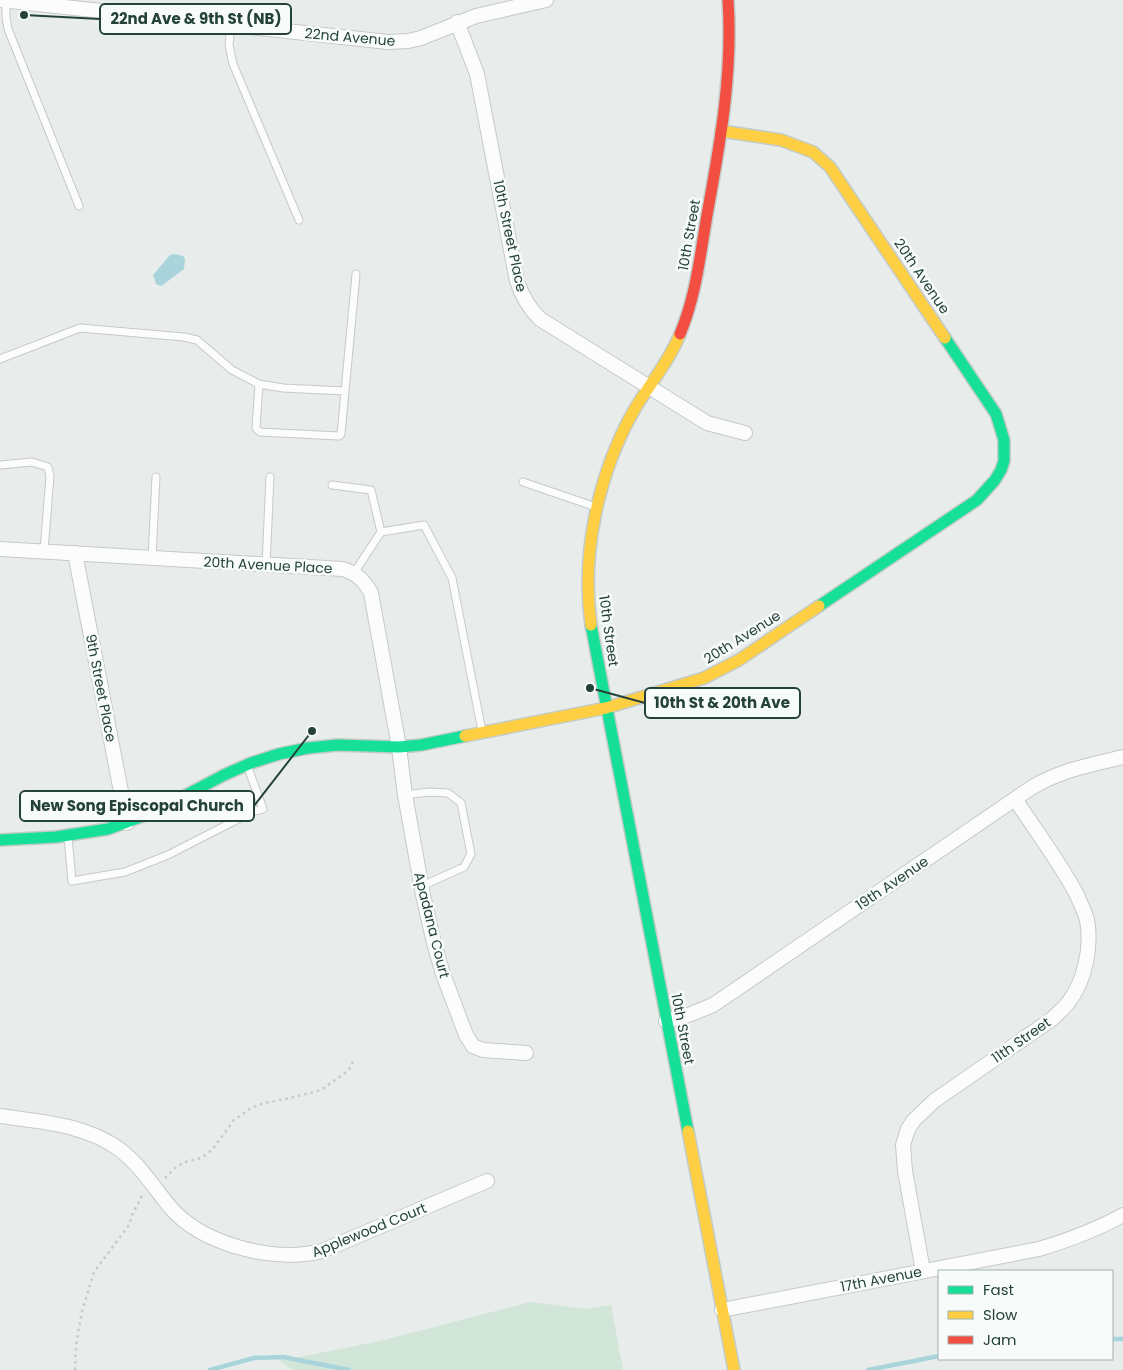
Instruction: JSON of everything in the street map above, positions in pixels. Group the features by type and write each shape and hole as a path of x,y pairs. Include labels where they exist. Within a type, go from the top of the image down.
{"street":[{"name":"22nd Avenue","path":"3,1 103,6 231,26 388,42 421,38 476,16 546,0"},
{"name":"10th Street","path":"728,0 729,83 702,252 690,309 683,328 650,388 628,422 607,468 597,508 590,550 588,598 594,648 734,1370"},
{"name":"10th Street Place","path":"457,22 477,74 517,282 521,294 530,309 540,319 707,424 745,432"},
{"name":"20th Avenue","path":"0,840 68,836 127,823 156,811 224,775 279,754 308,748 338,745 422,745 606,708 704,678 739,660 978,500 992,487 1004,461 1004,436 996,414 830,167 813,152 781,140 721,131"},
{"name":"20th Avenue Place","path":"0,549 343,569 354,573"},
{"name":"9th Street Place","path":"75,553 127,823"},
{"path":"354,573 365,583 371,593 399,746"},
{"name":"Apadana Court","path":"399,746 405,795 434,943 443,974 466,1035 473,1046 483,1050 526,1053"},
{"name":"19th Avenue","path":"666,1020 691,1014 713,1005 1050,777 1073,768 1123,757"},
{"name":"11th Street","path":"923,1271 905,1172 903,1146 908,1130 914,1120 934,1100 1052,1019 1068,1003 1081,981 1087,956 1087,918 1079,900 1068,879 1015,799"},
{"name":"Applewood Court","path":"0,1116 52,1124 99,1137 119,1149 136,1163 170,1206 186,1222 204,1234 236,1247 289,1256 306,1255 322,1251 487,1182"},
{"name":"17th Avenue","path":"722,1310 1039,1249 1071,1239 1103,1226 1123,1215"}],"lane":[{"path":"3,1 8,29 79,206"},
{"path":"231,26 229,45 233,64 300,220"},
{"path":"259,384 256,428 260,432 339,436 341,434 356,274"},
{"path":"0,359 80,328 184,337 197,340 232,370 259,384 283,388 345,391"},
{"path":"0,464 32,462 48,467 50,476 44,552"},
{"path":"152,558 156,477"},
{"path":"266,565 270,477"},
{"path":"523,482 597,508"},
{"path":"332,485 371,490 381,532 354,573"},
{"path":"381,532 424,525 452,578 482,734"},
{"path":"68,836 72,881 125,872 168,855 252,812 263,809 247,765"},
{"path":"405,795 429,792 448,793 461,803 471,854 464,867 422,886"}],"path":[{"path":"76,1370 76,1346 82,1311 94,1272 130,1226 133,1213 144,1192 166,1178 176,1167 185,1162 201,1158 212,1150 234,1120 251,1108 264,1103 321,1090 350,1070 354,1059"}],"green space":[{"path":"530,1302 585,1309 611,1305 623,1370 293,1370 279,1361 380,1341"}],"water":[{"path":"170,255 183,256 185,259 184,269 161,286 156,284 153,275"}],"waterway":[{"path":"1113,1339 1123,1339"},
{"path":"868,1370 938,1356"},
{"path":"210,1370 254,1358 283,1357 349,1370"}],"traffic: fast":[{"path":"819,606 977,500 995,480 1001,470 1004,461 1004,440 996,414 945,338"},
{"path":"591,625 688,1131"},
{"path":"0,840 56,837 108,829 156,811 251,763 279,754 308,748 338,745 399,747 421,745 465,736"}],"traffic: slow":[{"path":"721,131 781,140 813,152 830,167 945,338"},
{"path":"591,625 588,571 595,516 602,488 610,462 633,412 664,364 680,334"},
{"path":"465,736 606,708 704,678 739,660 819,606"},
{"path":"688,1131 734,1370"}],"traffic: jam":[{"path":"680,334 697,276 721,135 729,54 728,0"}],"place":[{"name":"22nd Ave & 9th St (NB)","path":"24,15"},
{"name":"10th St & 20th Ave","path":"590,688"},
{"name":"New Song Episcopal Church","path":"312,731"}]}
